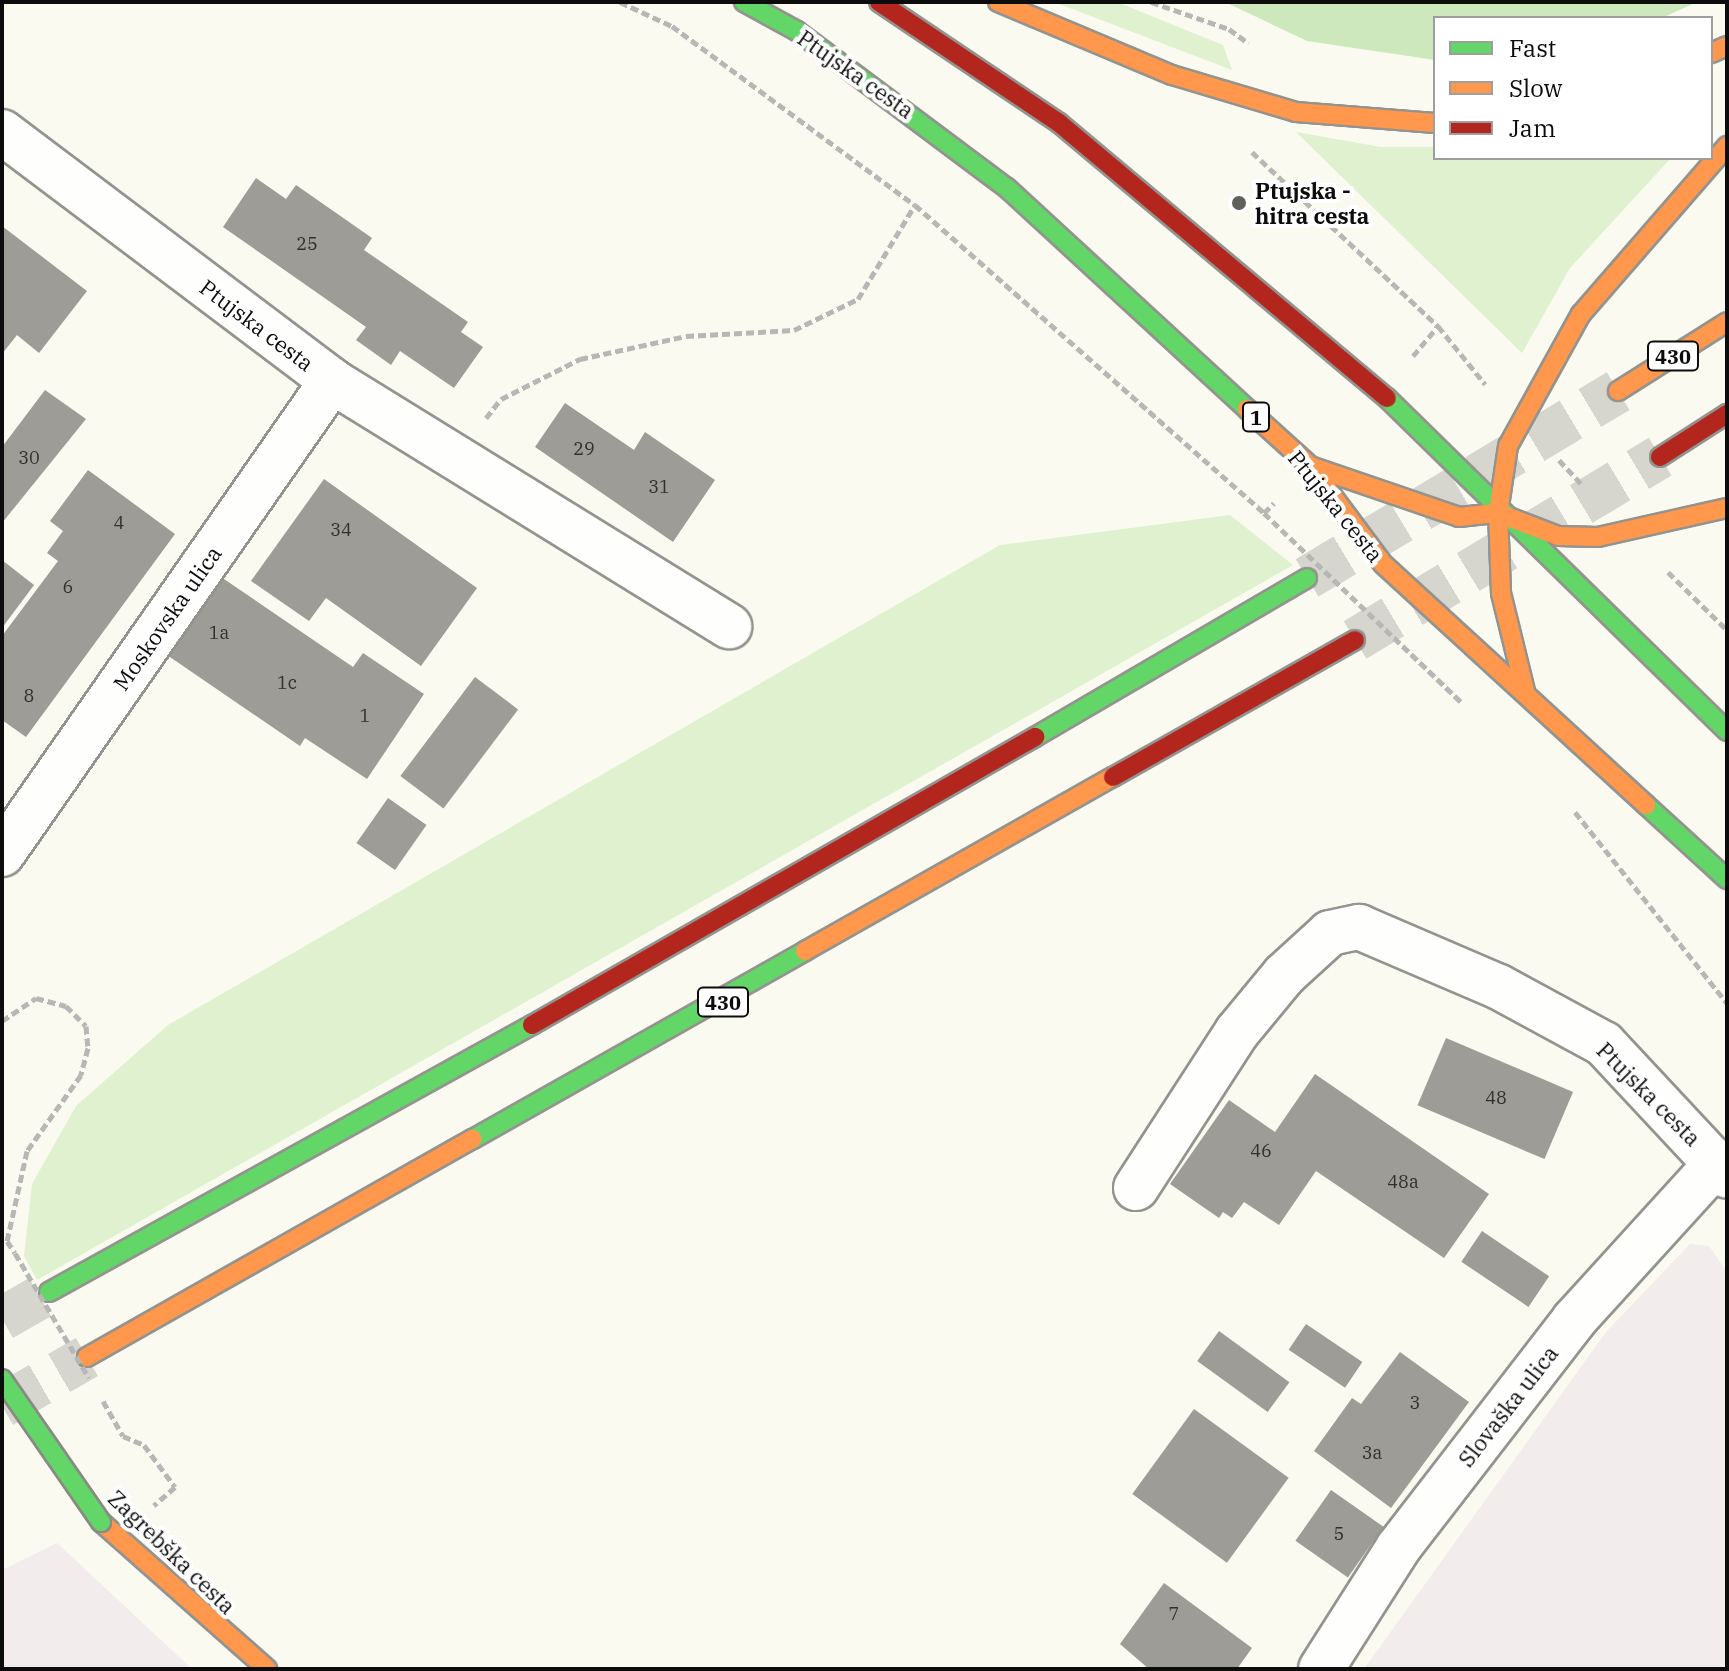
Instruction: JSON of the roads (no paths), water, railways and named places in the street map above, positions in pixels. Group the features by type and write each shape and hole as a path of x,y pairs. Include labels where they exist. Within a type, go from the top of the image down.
{"main road":[{"name":"Ptujska cesta","path":"744,2 836,59 1007,188 1310,466 1383,564 1727,879"},
{"path":"879,2 1059,123 1258,283 1381,392 1498,513 1727,731"},
{"path":"998,2 1254,100 1296,112 1433,123"},
{"path":"1525,691 1501,593 1498,513 1519,420 1581,314 1727,146"},
{"name":"430","path":"1618,391 1727,322"},
{"path":"1660,457 1727,414"},
{"path":"1310,466 1459,517 1498,513 1558,536 1628,532 1727,508"},
{"path":"49,1292 678,945 1307,578"},
{"name":"430","path":"87,1357 1355,640"},
{"name":"Zagrebška cesta","path":"2,1379 101,1522 267,1669"}],"street":[{"name":"Ptujska cesta","path":"2,132 332,381 729,626"},
{"name":"Moskovska ulica","path":"2,854 332,381"},
{"name":"Ptujska cesta","path":"1136,1188 1237,1032 1284,975 1330,933 1359,927 1499,987 1604,1044 1722,1169"},
{"name":"Slovaška ulica","path":"1321,1669 1398,1548 1574,1320 1722,1169"}],"tunnel":[{"path":"1307,578 1618,391"},
{"path":"1355,640 1660,457"},
{"path":"2,1319 49,1292"},
{"path":"2,1406 87,1357"}],"place":[{"name":"Ptujska - hitra cesta","path":"1239,203"}]}
